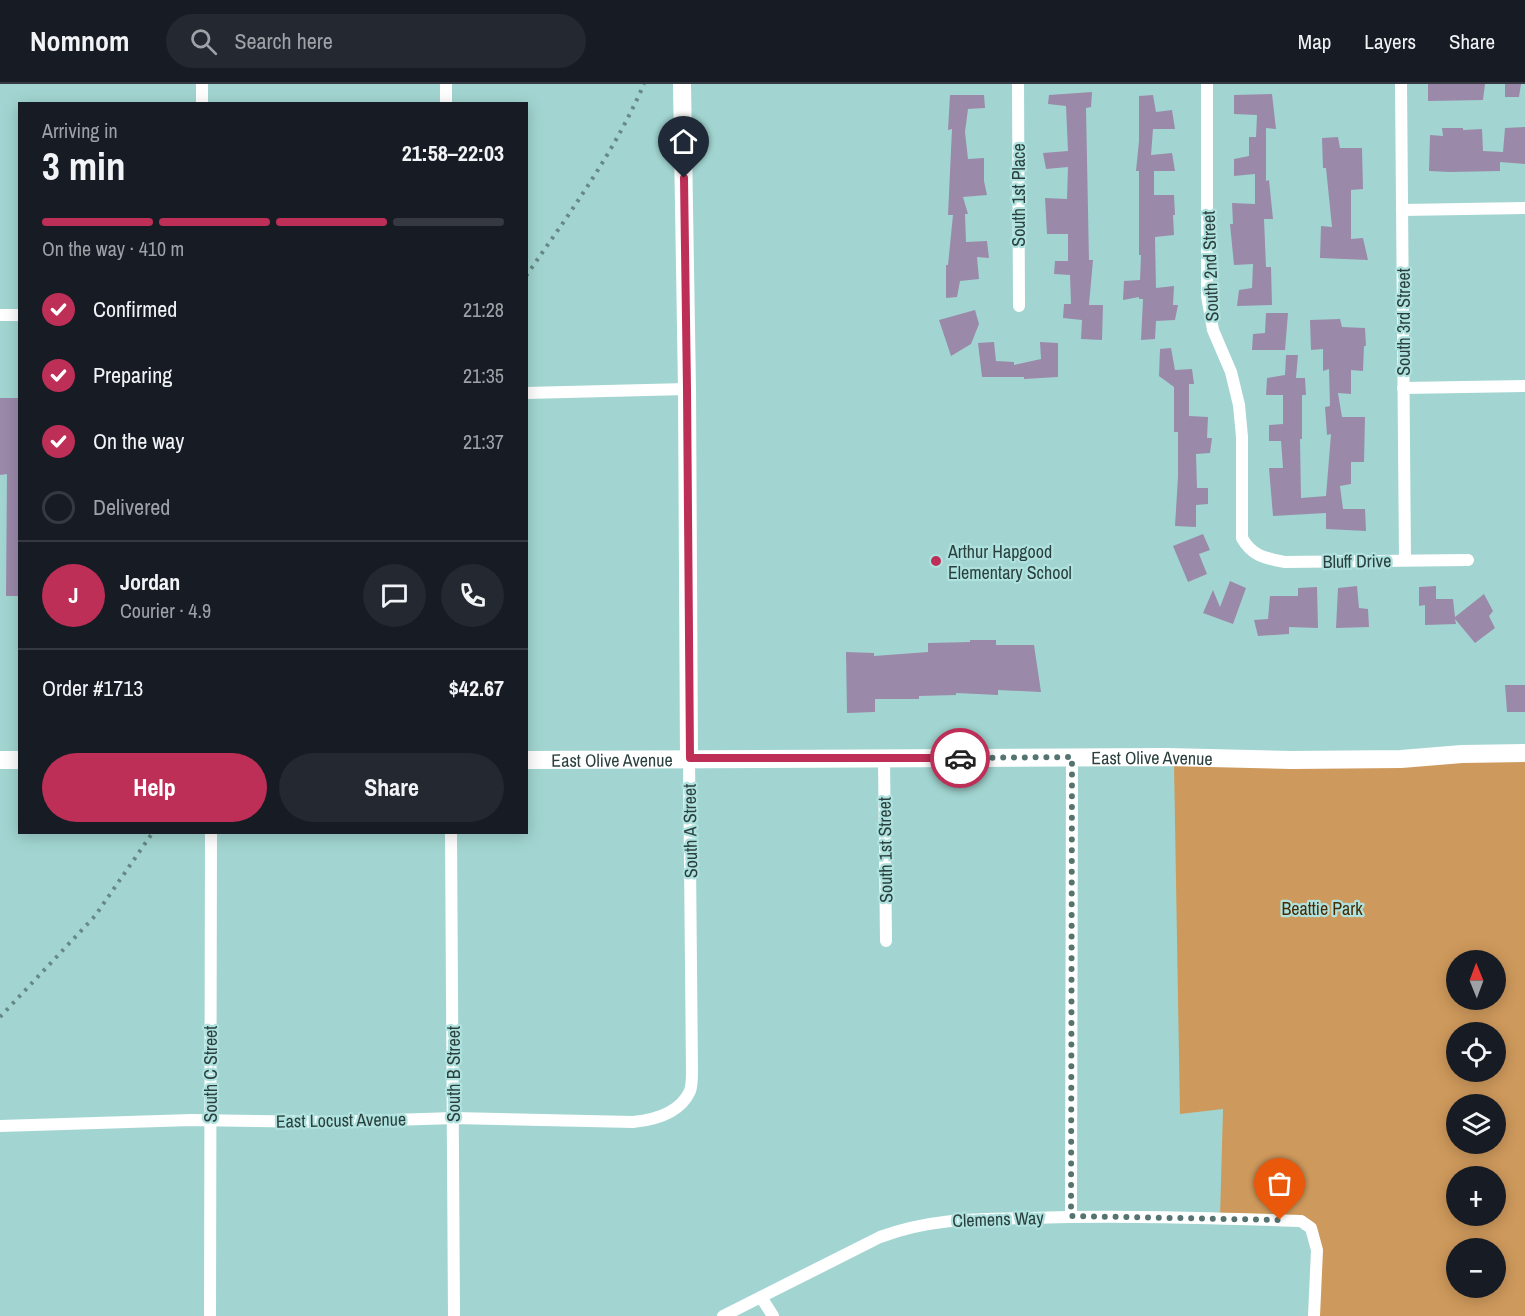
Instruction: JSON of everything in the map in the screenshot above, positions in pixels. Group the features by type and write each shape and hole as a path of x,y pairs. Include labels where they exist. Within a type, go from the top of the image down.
{"street":[{"path":"202,84 202,102"},
{"path":"446,84 446,102"},
{"name":"South A Street","path":"678,1106 690,1090 693,1071 682,84"},
{"name":"South 1st Place","path":"1018,84 1019,306"},
{"name":"South 2nd Street","path":"1207,84 1207,296 1213,330 1231,372 1239,405 1242,437 1242,538 1248,549"},
{"name":"South 3rd Street","path":"1401,84 1406,560"},
{"path":"1402,210 1525,208"},
{"path":"0,315 18,315"},
{"path":"1403,388 1525,386"},
{"path":"528,393 687,389"},
{"name":"Bluff Drive","path":"1248,549 1260,557 1284,562 1468,560"},
{"name":"East Olive Avenue","path":"528,760 1167,757 1291,760 1401,759 1462,754 1525,753"},
{"path":"1071,1216 1072,757"},
{"name":"South 1st Street","path":"884,759 886,941"},
{"path":"0,760 18,760"},
{"name":"South C Street","path":"210,1316 211,834"},
{"name":"South B Street","path":"451,834 454,1316"},
{"name":"East Locust Avenue","path":"0,1126 210,1120 330,1122 454,1118 633,1122 661,1117 678,1106"},
{"name":"Clemens Way","path":"723,1316 880,1237 903,1229 951,1220 1071,1216 1301,1221 1311,1228 1317,1250 1314,1316"},
{"path":"761,1297 773,1316"}],"green space":[{"name":"Beattie Park","path":"1525,761 1525,1316 1314,1316 1311,1228 1220,1218 1223,1109 1180,1114 1174,764"}],"building":[{"path":"1428,84 1485,84 1483,100 1428,101"},
{"path":"1505,84 1521,84 1519,97 1505,97"},
{"path":"1092,92 1091,107 1086,108 1089,260 1093,260 1089,305 1103,305 1102,340 1081,339 1082,320 1063,318 1064,304 1071,304 1070,275 1054,274 1055,261 1068,261 1068,234 1047,234 1045,198 1067,199 1068,167 1046,169 1043,153 1068,151 1066,106 1048,104 1049,95"},
{"path":"1272,94 1276,129 1266,128 1266,181 1269,180 1273,219 1264,219 1266,267 1271,267 1272,305 1237,306 1239,290 1252,288 1253,264 1234,265 1230,224 1233,224 1232,203 1255,204 1255,174 1234,176 1234,159 1249,156 1249,137 1256,137 1257,115 1234,114 1234,95"},
{"path":"950,95 984,95 985,108 968,109 965,132 968,159 984,158 984,181 987,195 963,197 968,214 965,214 966,242 987,241 989,258 977,257 979,279 960,281 957,297 946,298 946,265 948,265 953,215 948,215 952,129 948,130"},
{"path":"1153,95 1156,112 1172,110 1175,129 1153,129 1151,155 1172,153 1175,171 1154,171 1154,195 1174,195 1175,215 1173,215 1174,235 1155,237 1156,288 1174,286 1173,305 1178,305 1175,320 1156,321 1155,339 1141,340 1143,299 1139,297 1123,300 1124,281 1140,280 1139,171 1136,171 1139,96"},
{"path":"1525,127 1525,164 1500,162 1500,171 1429,171 1430,135 1443,136 1442,128 1482,129 1483,151 1503,152 1505,128"},
{"path":"1338,137 1340,148 1362,148 1363,189 1351,190 1351,239 1363,238 1368,260 1320,258 1321,226 1332,227 1326,168 1323,168 1322,138"},
{"path":"975,310 979,324 971,344 951,356 939,320"},
{"path":"1266,313 1288,313 1285,350 1252,350 1253,334 1265,333"},
{"path":"1340,319 1342,327 1365,328 1366,346 1364,346 1363,371 1351,370 1351,394 1338,393 1342,417 1365,417 1364,462 1351,462 1351,484 1340,486 1343,509 1365,509 1366,531 1326,529 1326,513 1273,516 1269,468 1283,468 1281,441 1269,441 1269,425 1283,424 1283,395 1266,395 1267,378 1285,375 1286,355 1298,355 1296,378 1305,378 1306,395 1302,395 1301,498 1326,496 1331,434 1327,435 1325,407 1330,406 1329,369 1323,371 1323,349 1311,350 1310,320"},
{"path":"994,342 996,361 1014,362 1014,365 1041,359 1040,342 1058,343 1058,377 1024,379 1024,377 982,377 978,343"},
{"path":"1171,348 1175,370 1192,369 1194,384 1189,384 1189,416 1208,417 1207,438 1212,438 1210,453 1196,454 1197,488 1208,488 1208,504 1196,505 1196,527 1175,526 1178,432 1174,432 1174,387 1159,376 1160,349"},
{"path":"0,398 18,398 18,596 6,596 7,474 0,475"},
{"path":"1203,534 1210,550 1199,554 1207,574 1188,582 1173,546"},
{"path":"1230,581 1246,588 1233,624 1203,613 1213,590 1220,607"},
{"path":"1357,586 1359,608 1368,609 1369,627 1336,628 1338,588"},
{"path":"1436,586 1436,599 1453,599 1455,617 1484,594 1493,611 1489,616 1495,628 1475,643 1455,619 1456,624 1425,625 1425,605 1419,606 1419,587"},
{"path":"1317,587 1318,628 1289,627 1289,634 1258,636 1254,620 1268,619 1270,596 1298,596 1298,588"},
{"path":"970,640 996,640 996,645 1034,645 1041,692 998,690 998,695 956,693 956,695 919,696 919,699 875,699 875,712 847,713 846,652 874,653 874,656 928,652 928,643 970,642"},
{"path":"1505,685 1525,685 1525,712 1507,712"}],"railway":[{"path":"528,273 605,159 644,84"},
{"path":"0,1017 95,916 152,834"}],"way so far":[{"path":"960,758 1072,757 1071,1216 1280,1220"}],"place":[{"name":"Arthur Hapgood Elementary School","path":"936,561"}],"route":[{"path":"684,178 690,758 960,758"}]}
